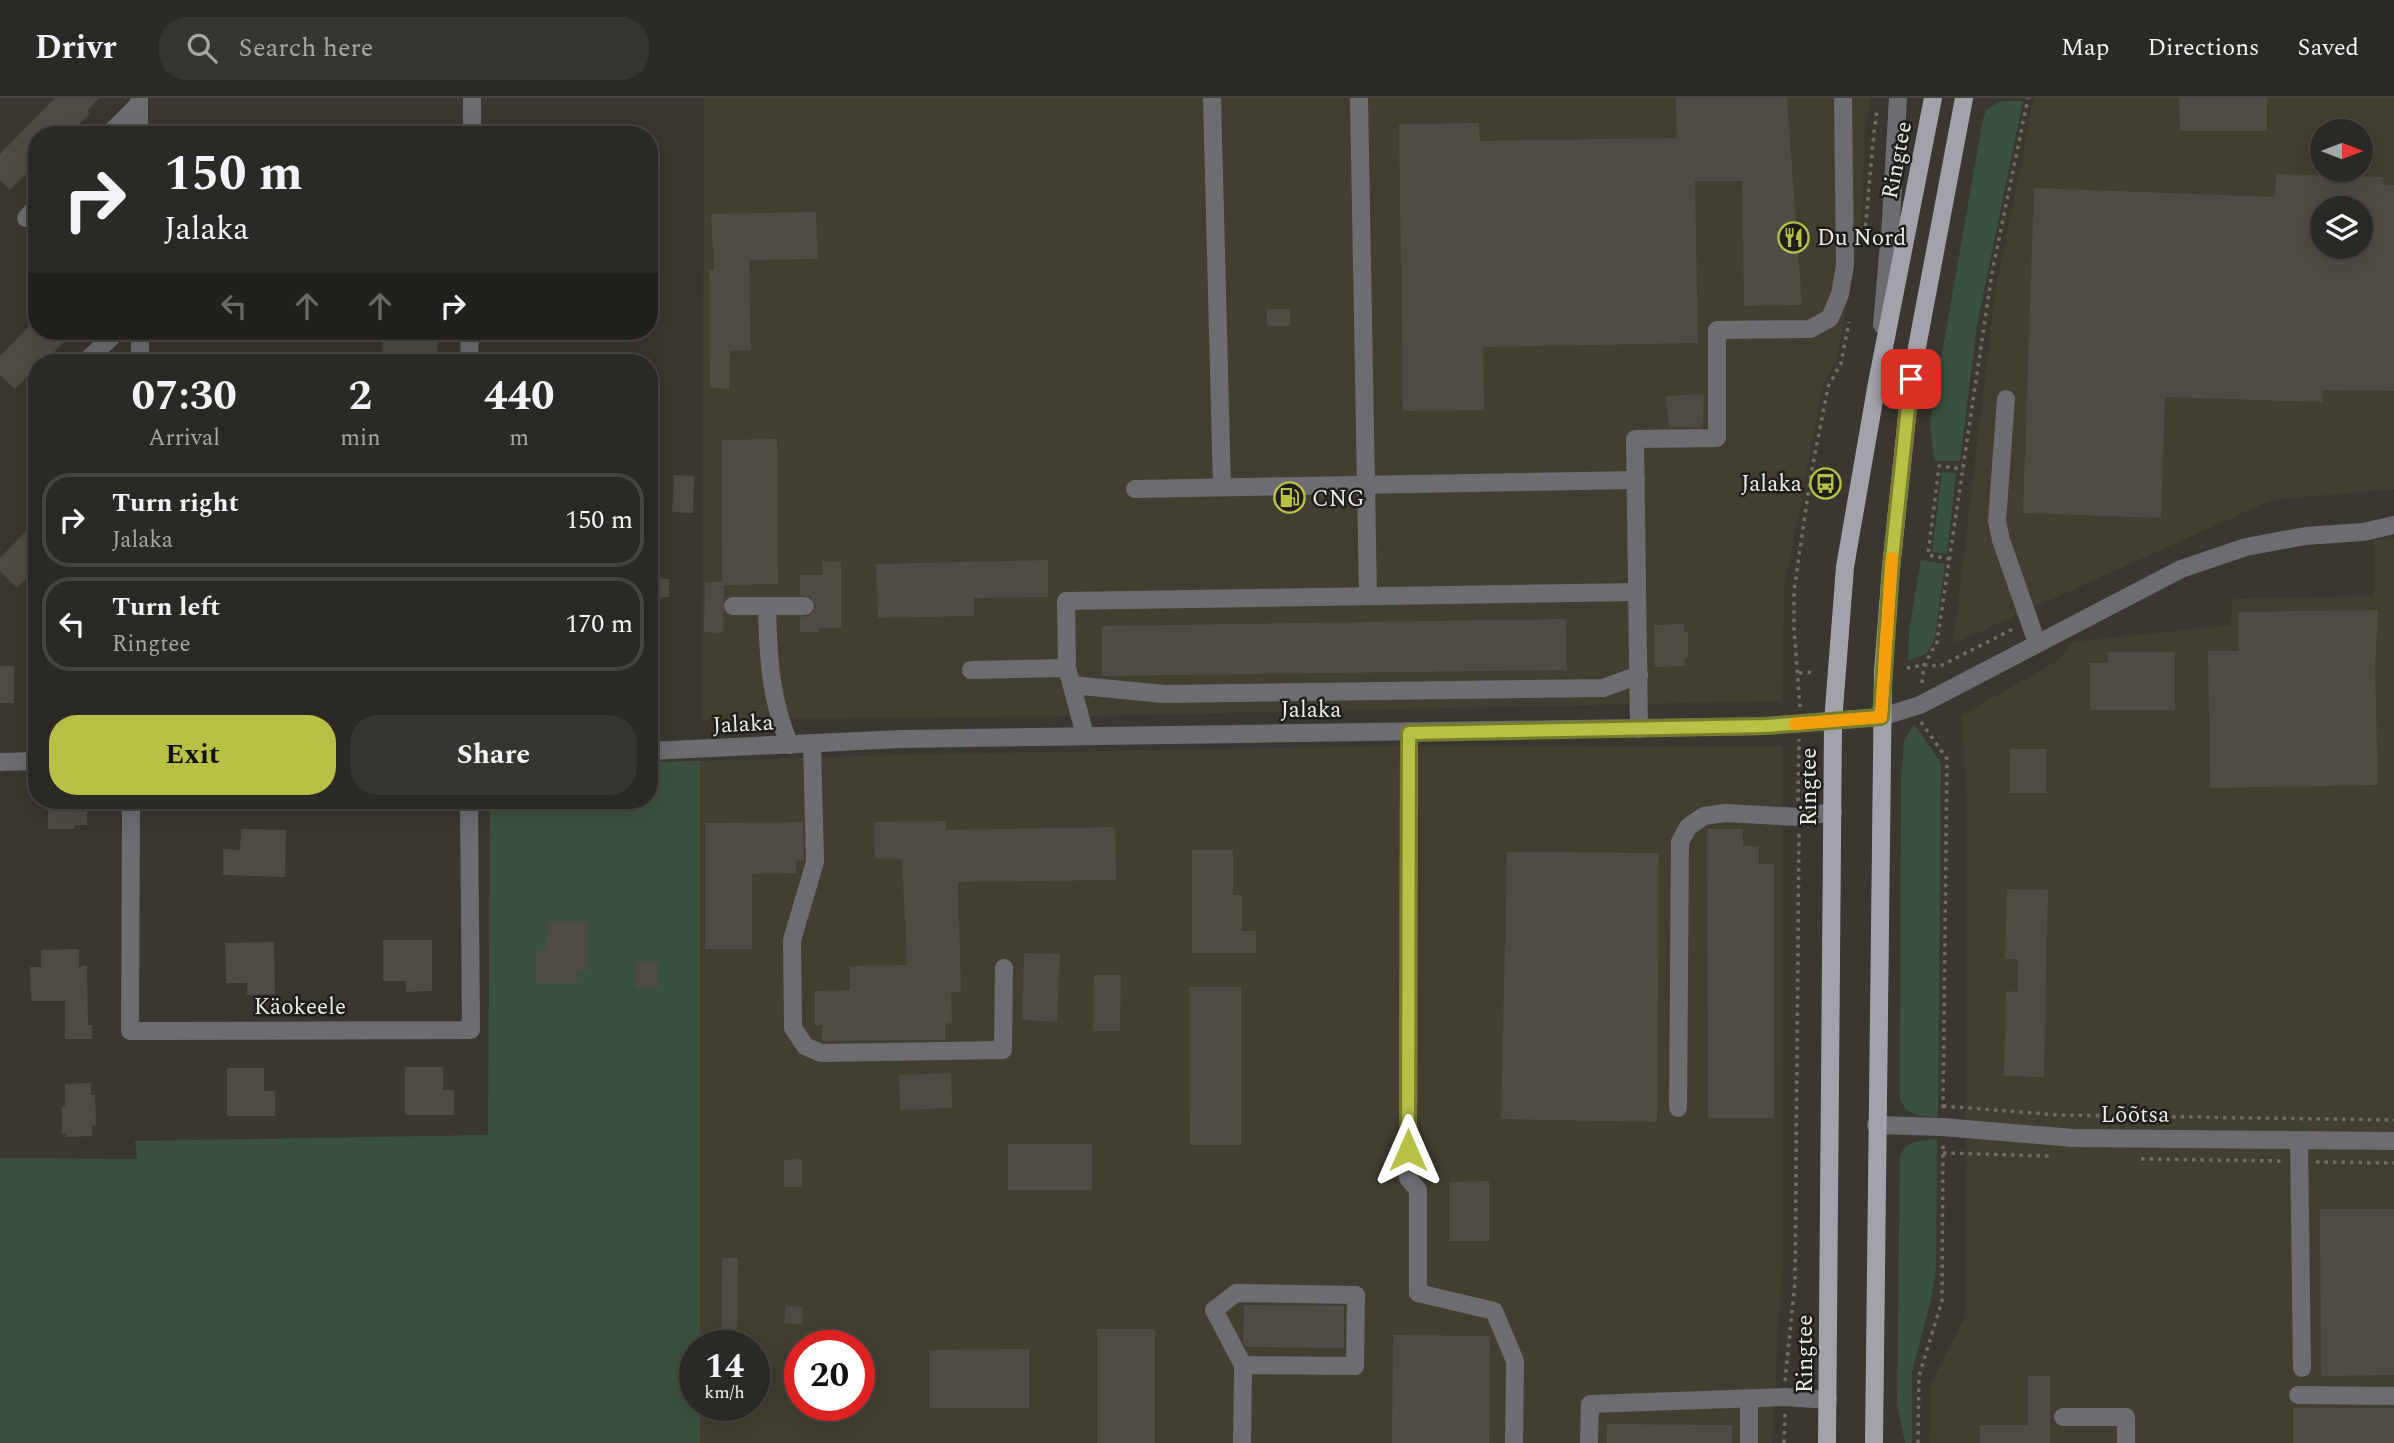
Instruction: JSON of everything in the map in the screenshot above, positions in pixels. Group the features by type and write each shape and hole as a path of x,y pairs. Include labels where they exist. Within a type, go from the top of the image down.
{"main road":[{"name":"Ringtee","path":"1827,1443 1833,722 1845,567 1877,383 1933,98"},
{"path":"1874,1443 1881,717 1891,568 1911,379 1964,98"}],"street":[{"path":"472,98 472,126"},
{"path":"1212,98 1222,487"},
{"path":"1359,98 1368,596"},
{"path":"1639,729 1635,439 1717,438 1717,330 1810,330 1830,318 1840,294 1845,267 1843,98"},
{"path":"1877,383 1898,98"},
{"path":"116,126 139,101"},
{"path":"139,101 139,126"},
{"path":"94,354 108,340"},
{"path":"2006,399 1997,521 2001,540 2037,643"},
{"path":"1135,489 1636,480"},
{"name":"Jalaka","path":"658,751 901,739 1639,729 1801,724 1881,717 1920,705 2181,569 2246,547 2305,536 2363,532 2394,525"},
{"path":"1085,735 1070,677 1066,601 1637,592"},
{"path":"733,606 805,606"},
{"path":"767,606 772,693 781,726 790,745"},
{"path":"971,670 1070,677 1164,694 1603,688 1639,675"},
{"path":"1409,733 1408,1178 1418,1190 1418,1293 1494,1311 1515,1361 1514,1443"},
{"path":"812,744 815,862 792,940 793,1028 805,1046 821,1053 1003,1050 1004,968"},
{"path":"0,762 28,761"},
{"name":"Käokeele","path":"131,809 130,1031 471,1030 469,809"},
{"path":"1678,1108 1680,842 1688,827 1704,816 1725,813 1799,817 1833,812"},
{"name":"Lõõtsa","path":"1876,1125 1943,1127 2073,1138 2394,1141"},
{"path":"2299,1140 2302,1368"},
{"path":"1242,1443 1243,1365 1214,1310 1236,1293 1356,1295 1355,1366 1243,1365"},
{"path":"2298,1395 2394,1396"},
{"path":"1589,1443 1590,1404 1785,1397 1828,1400"},
{"path":"1749,1399 1749,1443"},
{"path":"2063,1417 2126,1417 2126,1443"}],"path":[{"path":"1917,1443 1919,1376 1942,1301 1947,760 1921,725 1920,705 1924,665 1937,642 1992,273 2028,98"},
{"path":"1864,243 1878,109"},
{"path":"1784,1443 1785,1397 1795,1282 1798,758 1801,724 1794,591 1811,474 1828,387 1841,363 1851,309"},
{"path":"1950,559 1928,555 1939,466 1963,469"},
{"path":"1907,668 1940,666 2029,620"},
{"path":"1799,673 1816,672"},
{"path":"1943,1106 2059,1115 2394,1120"}],"shaded area":[{"path":"704,98 1871,98 1865,130 1861,229 1836,362 1823,384 1784,590 1782,701 1089,716 701,720"},
{"path":"2034,98 2394,98 2394,489 2272,500 1953,644 1995,294"},
{"path":"2394,538 2394,1443 1930,1443 1931,1383 1965,1316 1967,823 1962,715 2059,660 2072,642 2230,625 2233,599 2374,596 2374,540"},
{"path":"1392,746 1783,747 1782,1267 1772,1443 700,1443 700,1421 770,1421 770,1330 700,1330 700,761 924,754"}],"green space":[{"path":"2002,101 2023,101 1977,324 1960,461 1934,461 1930,422 1983,119 1986,110"},
{"path":"1942,472 1956,473 1947,554 1932,552"},
{"path":"1921,560 1945,564 1935,638 1927,653 1908,661 1909,632"},
{"path":"1914,724 1941,763 1938,1117 1911,1112 1900,1100 1901,781 1904,741"},
{"path":"700,761 700,1330 679,1330 679,1421 700,1421 700,1443 0,1443 0,1158 137,1159 135,1141 488,1135 490,809 658,809 658,762"},
{"path":"1937,1139 1936,1267 1931,1300 1912,1372 1912,1443 1905,1443 1897,1404 1900,1156 1910,1144"}],"building":[{"path":"55,98 99,98 78,126 28,126 28,172 10,190 0,180 0,154"},
{"path":"1676,98 1787,98 1802,305 1744,306 1742,181 1695,181 1698,343 1483,347 1484,410 1403,411 1399,124 1479,123 1480,141 1677,138"},
{"path":"2179,98 2267,98 2267,131 2180,131"},
{"path":"2276,174 2310,175 2310,182 2373,182 2373,177 2384,177 2383,184 2394,185 2394,391 2323,390 2322,402 2165,397 2161,518 2023,513 2034,188 2275,197"},
{"path":"816,212 818,259 749,260 751,350 730,351 729,389 710,388 709,270 714,270 711,214"},
{"path":"1267,309 1290,309 1290,326 1267,326"},
{"path":"28,327 28,340 66,340 52,354 28,354 28,375 15,389 0,375 0,356"},
{"path":"383,340 438,340 437,354 382,354"},
{"path":"1704,394 1703,427 1669,427 1666,396"},
{"path":"777,439 778,584 724,585 723,633 704,632 705,582 722,582 721,440"},
{"path":"674,475 694,476 693,513 672,512"},
{"path":"28,529 28,576 17,588 0,571 0,558"},
{"path":"1048,560 1048,597 974,598 974,616 878,618 876,564"},
{"path":"822,561 841,562 841,628 819,628 819,632 800,632 800,617 811,615 816,607 811,597 800,595 800,575 822,575"},
{"path":"658,579 669,579 669,597 658,597"},
{"path":"2378,610 2375,669 2378,785 2210,788 2208,651 2239,651 2238,612"},
{"path":"1566,619 1567,670 1102,676 1102,626"},
{"path":"1684,624 1684,632 1688,632 1688,658 1685,658 1685,666 1655,667 1654,625"},
{"path":"2108,652 2175,652 2175,710 2090,710 2090,663 2108,663"},
{"path":"0,666 14,666 14,703 0,703"},
{"path":"2010,749 2047,749 2046,793 2009,793"},
{"path":"48,809 87,809 87,825 74,825 74,829 48,829"},
{"path":"946,821 946,830 1115,827 1116,880 958,882 961,992 951,992 952,1023 945,1024 945,1040 822,1041 822,1025 815,1026 815,991 850,990 849,966 907,965 902,859 875,858 874,822"},
{"path":"803,822 804,860 796,861 796,873 752,874 752,949 705,949 705,823"},
{"path":"241,829 286,830 285,877 223,875 223,849 240,850"},
{"path":"1707,829 1743,829 1743,846 1759,846 1759,864 1774,864 1774,1118 1708,1118"},
{"path":"1192,850 1233,850 1233,895 1242,895 1242,931 1256,931 1256,953 1192,953"},
{"path":"1507,852 1659,853 1657,1122 1501,1119"},
{"path":"2007,889 2048,890 2044,1077 2004,1076 2006,991 2017,992 2018,959 2005,959"},
{"path":"547,922 588,922 588,970 577,970 577,983 536,983 536,951 546,951"},
{"path":"383,940 432,940 432,991 406,992 406,981 383,981"},
{"path":"274,942 275,994 247,995 247,983 226,983 225,943"},
{"path":"79,949 79,967 87,966 88,1025 92,1025 92,1039 65,1039 65,1001 31,1001 30,967 41,967 41,950"},
{"path":"1024,953 1060,954 1057,1022 1022,1020"},
{"path":"635,962 658,962 658,988 635,988"},
{"path":"1094,975 1121,975 1120,1031 1093,1031"},
{"path":"1189,987 1241,987 1241,1145 1190,1145"},
{"path":"405,1067 443,1067 443,1090 454,1090 454,1115 405,1115"},
{"path":"227,1068 264,1068 264,1091 275,1091 275,1116 227,1116"},
{"path":"951,1073 952,1108 900,1110 899,1075"},
{"path":"91,1083 91,1095 95,1095 96,1125 92,1125 92,1136 66,1137 66,1133 62,1134 65,1084"},
{"path":"1008,1144 1092,1144 1092,1190 1008,1190"},
{"path":"802,1159 802,1187 784,1187 784,1160"},
{"path":"1489,1181 1489,1241 1449,1241 1449,1182"},
{"path":"2320,1209 2394,1209 2394,1375 2321,1376"},
{"path":"722,1258 738,1258 737,1330 721,1330"},
{"path":"1244,1305 1344,1306 1344,1348 1246,1347 1243,1342"},
{"path":"786,1306 803,1307 802,1325 784,1323"},
{"path":"1097,1329 1155,1329 1155,1443 1097,1443"},
{"path":"1393,1335 1490,1336 1489,1443 1392,1443"},
{"path":"1029,1349 1029,1408 929,1408 929,1350"},
{"path":"2028,1376 2050,1376 2050,1443 1980,1443 1980,1425 2028,1425"},
{"path":"2293,1408 2394,1408 2394,1443 2293,1443"},
{"path":"1607,1424 1732,1425 1732,1443 1607,1443"}],"slow traffic":[{"path":"1795,724 1881,717 1892,558"}],"place":[{"name":"Du Nord","path":"1794,237"},
{"name":"Jalaka","path":"1825,483"},
{"name":"CNG","path":"1289,498"}],"route":[{"path":"1408,1150 1409,733 1766,726 1881,717 1891,568 1911,379"}]}
